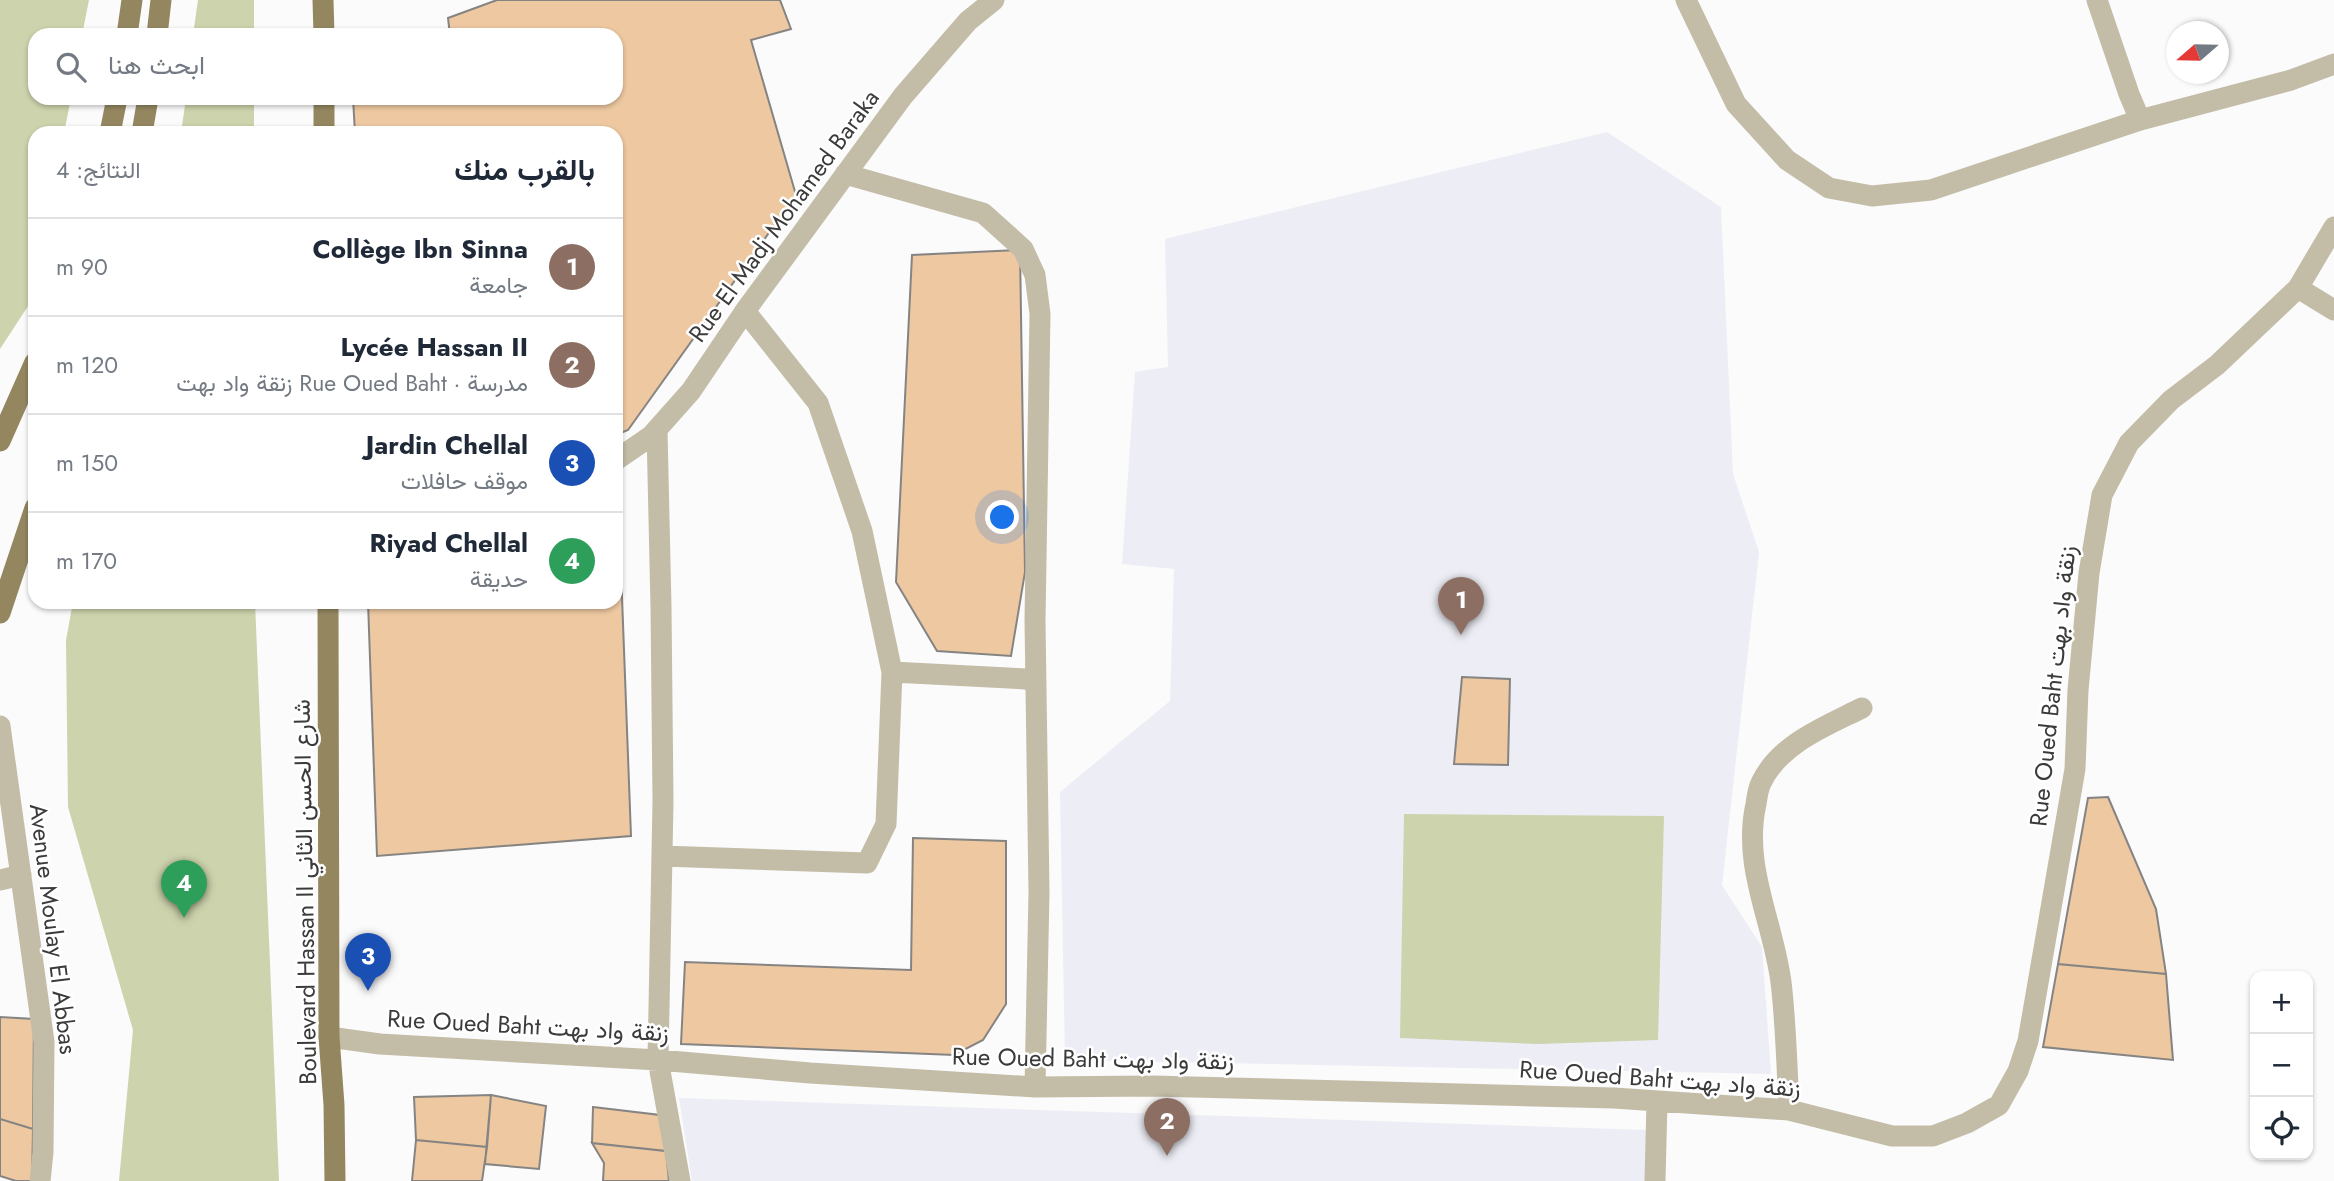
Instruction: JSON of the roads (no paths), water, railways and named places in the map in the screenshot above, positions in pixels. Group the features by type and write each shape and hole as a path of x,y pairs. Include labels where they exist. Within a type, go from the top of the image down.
{"main road":[{"path":"128,28 132,0"},
{"path":"159,28 161,0"},
{"path":"323,0 324,28"},
{"path":"111,126 116,105"},
{"path":"143,126 147,105"},
{"path":"324,105 324,126"},
{"path":"0,441 7,407 28,373"},
{"path":"0,613 28,529"},
{"name":"Boulevard Hassan II شارع الحسن الثاني","path":"328,609 329,1037 334,1105 335,1181"}],"street":[{"name":"Rue El Madj Mohamed Baraka","path":"623,455 651,436 691,390 745,311 903,96 968,21 994,0"},
{"path":"1686,0 1736,104 1787,160 1829,188 1872,197 1931,190 2140,120 2291,80 2334,64"},
{"path":"2097,0 2140,120"},
{"path":"845,174 983,213 1023,249 1035,275 1040,314 1036,684 1039,892 1035,1087"},
{"name":"Rue Oued Baht زنقة واد بهت","path":"329,1037 380,1044 658,1059 810,1073 1035,1087 1167,1087 1657,1101 1789,1110 1892,1136 1933,1136 1967,1124 1999,1105 2018,1072 2028,1041 2073,782 2089,573 2102,495 2129,443 2171,400 2217,365 2298,288 2334,227"},
{"path":"2298,288 2334,310"},
{"path":"662,856 867,863 886,824 892,672 862,531 818,403 745,311"},
{"path":"657,430 662,649 658,1059 680,1181"},
{"path":"892,672 1027,679 1036,684"},
{"path":"1789,1110 1781,982 1771,932 1756,881 1752,822 1760,784 1774,763 1809,734 1862,708"},
{"name":"Avenue Moulay El Abbas","path":"0,726 44,1042 43,1152 40,1181"},
{"path":"0,880 22,875"},
{"path":"1655,1181 1657,1101"}],"place":[{"name":"Collège Ibn Sinna","path":"1461,635"},
{"name":"Riyad Chellal","path":"184,918"},
{"name":"Jardin Chellal","path":"368,991"},
{"name":"Lycée Hassan II","path":"1167,1156"}]}
